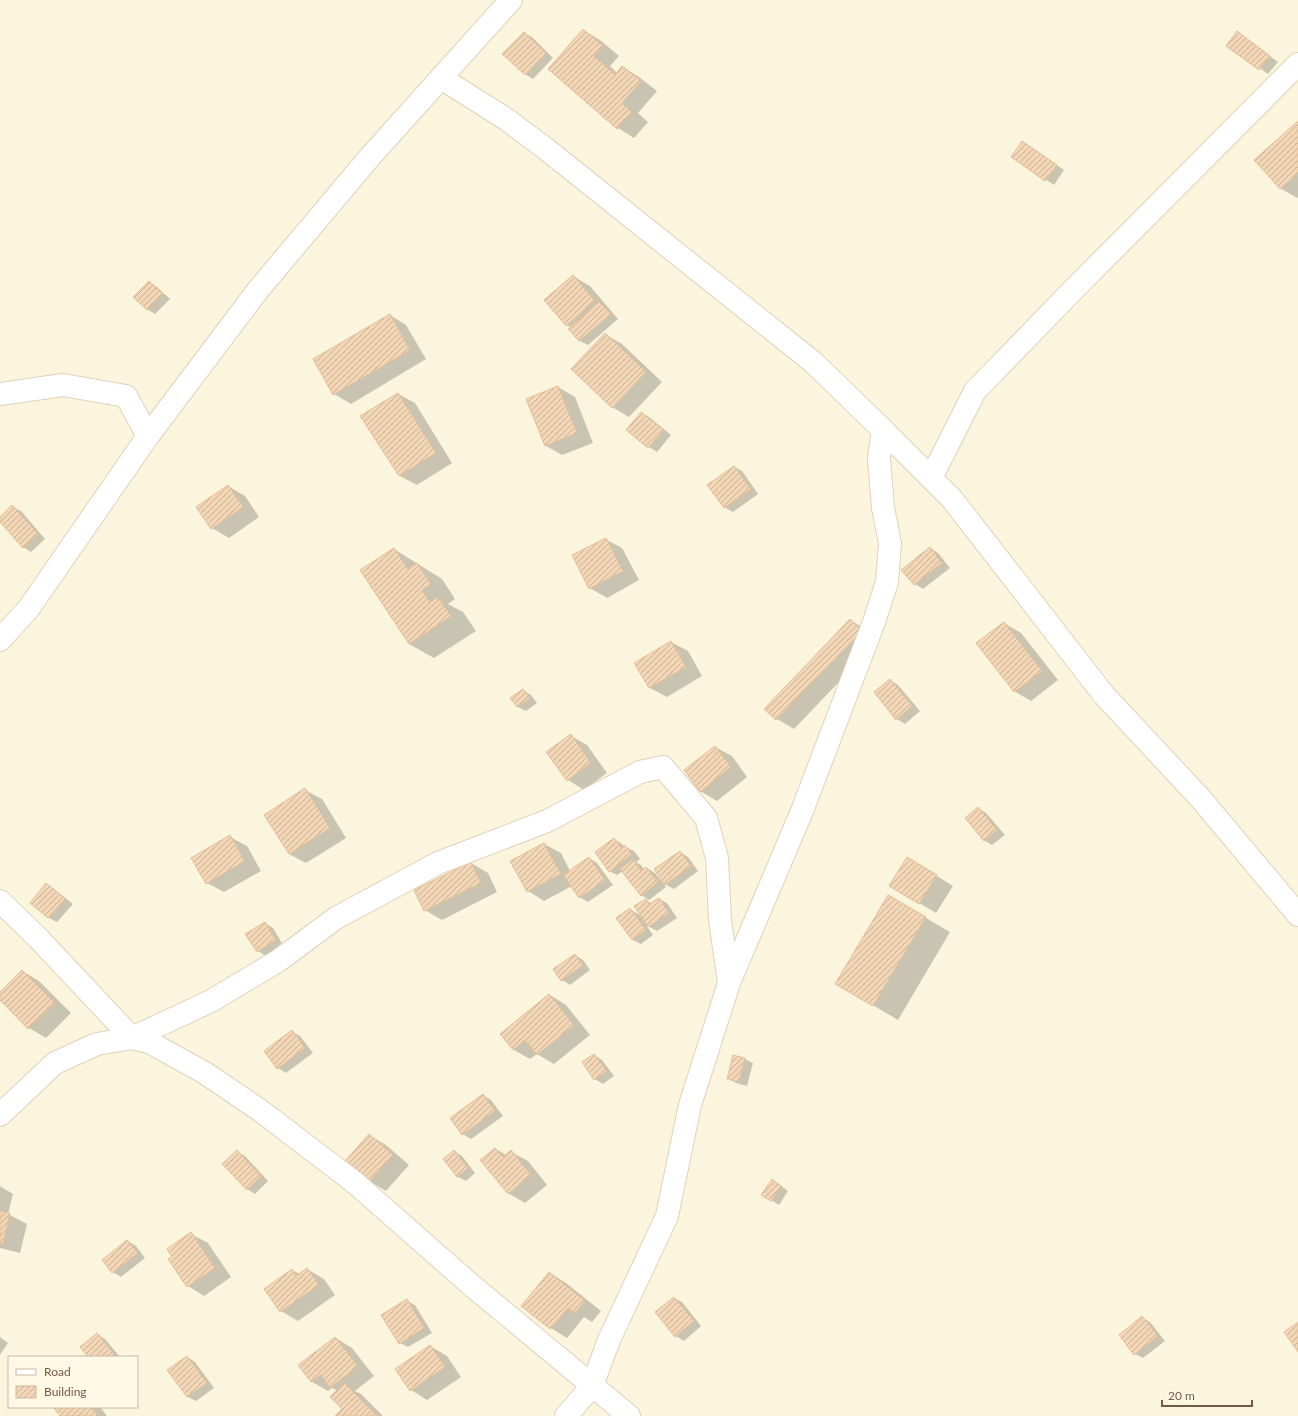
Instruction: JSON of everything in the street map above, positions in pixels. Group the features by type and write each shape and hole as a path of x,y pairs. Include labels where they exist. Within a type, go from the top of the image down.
{"street":[{"path":"0,640 29,608 148,436 258,290 369,158 511,0"},
{"path":"931,478 975,391 1081,281 1298,64"},
{"path":"441,78 506,119 813,362 883,430 952,499 1104,695 1201,799 1298,915"},
{"path":"0,394 63,385 126,396 148,436"},
{"path":"566,1416 592,1386 609,1340 667,1216 690,1105 729,983 802,812 874,622 887,582 890,543 883,508 879,458 883,430"},
{"path":"0,1115 55,1063 97,1044 132,1038 211,1001 278,961 336,918 438,863 548,821 640,772 663,767 706,818 717,858 720,920 729,983"},
{"path":"0,901 39,939 132,1038 149,1042 205,1073 261,1111 354,1182 470,1284 629,1416"}],"building":[{"path":"583,29 603,46 594,56 615,75 622,66 641,81 622,103 632,112 617,129 548,69"},
{"path":"1237,31 1270,56 1259,70 1226,46"},
{"path":"524,32 546,53 525,75 502,54"},
{"path":"1298,121 1298,173 1280,189 1254,160"},
{"path":"1022,141 1057,165 1045,181 1011,157"},
{"path":"573,275 595,301 566,326 544,300"},
{"path":"149,281 163,294 147,310 133,297"},
{"path":"599,302 611,314 579,341 568,329"},
{"path":"390,314 410,350 333,395 313,359"},
{"path":"605,333 646,372 612,408 571,369"},
{"path":"558,386 577,433 545,446 526,399"},
{"path":"398,393 436,453 399,476 360,416"},
{"path":"641,412 664,430 648,448 626,430"},
{"path":"734,466 751,489 724,508 707,485"},
{"path":"228,485 243,507 211,529 196,507"},
{"path":"12,505 38,534 23,548 0,522 0,517"},
{"path":"606,538 623,571 589,589 572,555"},
{"path":"930,547 942,563 914,585 901,570"},
{"path":"394,548 408,569 417,563 431,584 422,590 430,602 438,597 451,616 409,644 360,570"},
{"path":"850,619 862,631 776,720 764,709"},
{"path":"1004,622 1042,671 1014,692 976,643"},
{"path":"671,641 686,667 649,688 634,663"},
{"path":"890,679 912,706 896,720 874,692"},
{"path":"523,689 530,698 517,707 510,698"},
{"path":"571,734 591,763 567,781 546,752"},
{"path":"715,746 731,767 700,792 684,770"},
{"path":"305,788 330,828 289,854 264,815"},
{"path":"978,807 997,830 984,841 965,818"},
{"path":"230,835 245,861 206,884 191,858"},
{"path":"614,838 621,848 625,845 632,854 609,872 595,852"},
{"path":"544,843 561,874 527,892 510,861"},
{"path":"680,851 691,866 665,885 654,869"},
{"path":"589,857 605,880 579,898 563,875"},
{"path":"907,857 937,875 919,904 889,886"},
{"path":"633,859 641,871 646,867 658,882 641,896 620,869"},
{"path":"471,862 481,883 424,911 414,890"},
{"path":"46,883 65,899 48,918 30,903"},
{"path":"888,895 926,917 873,1006 835,984"},
{"path":"659,898 669,913 648,927 634,906 646,899 649,904"},
{"path":"630,908 646,930 632,940 616,918"},
{"path":"265,922 276,940 257,952 245,934"},
{"path":"575,954 583,965 561,981 553,969"},
{"path":"22,970 55,1003 28,1029 0,1000 0,992"},
{"path":"549,994 574,1025 537,1055 525,1040 513,1050 500,1034"},
{"path":"292,1030 305,1048 277,1069 264,1051"},
{"path":"594,1054 607,1071 594,1080 582,1062"},
{"path":"733,1055 745,1058 739,1082 727,1079"},
{"path":"483,1094 495,1111 462,1135 450,1118"},
{"path":"369,1134 393,1155 369,1182 345,1161"},
{"path":"495,1148 503,1157 511,1150 531,1175 508,1194 480,1160"},
{"path":"237,1150 261,1176 247,1190 222,1164"},
{"path":"454,1150 468,1168 457,1177 443,1159"},
{"path":"772,1179 781,1186 771,1201 761,1195"},
{"path":"0,1211 10,1213 3,1244 0,1243"},
{"path":"191,1232 215,1268 187,1287 168,1259 172,1257 167,1249"},
{"path":"127,1240 138,1253 112,1273 102,1260"},
{"path":"307,1268 319,1285 280,1312 264,1289 292,1269 296,1276"},
{"path":"549,1272 585,1301 575,1313 568,1308 550,1329 521,1306"},
{"path":"674,1297 694,1321 675,1337 655,1312"},
{"path":"407,1299 424,1328 399,1344 381,1315"},
{"path":"1142,1316 1158,1336 1134,1355 1119,1335"},
{"path":"1298,1322 1298,1352 1284,1332"},
{"path":"97,1333 114,1354 112,1356 87,1356 80,1347"},
{"path":"335,1337 358,1366 330,1388 321,1375 311,1382 298,1365"},
{"path":"430,1345 445,1367 410,1391 395,1369"},
{"path":"187,1356 207,1383 187,1397 167,1370"},
{"path":"344,1383 377,1416 335,1416 342,1409 330,1397"},
{"path":"54,1408 92,1408 98,1416 60,1416"}]}
